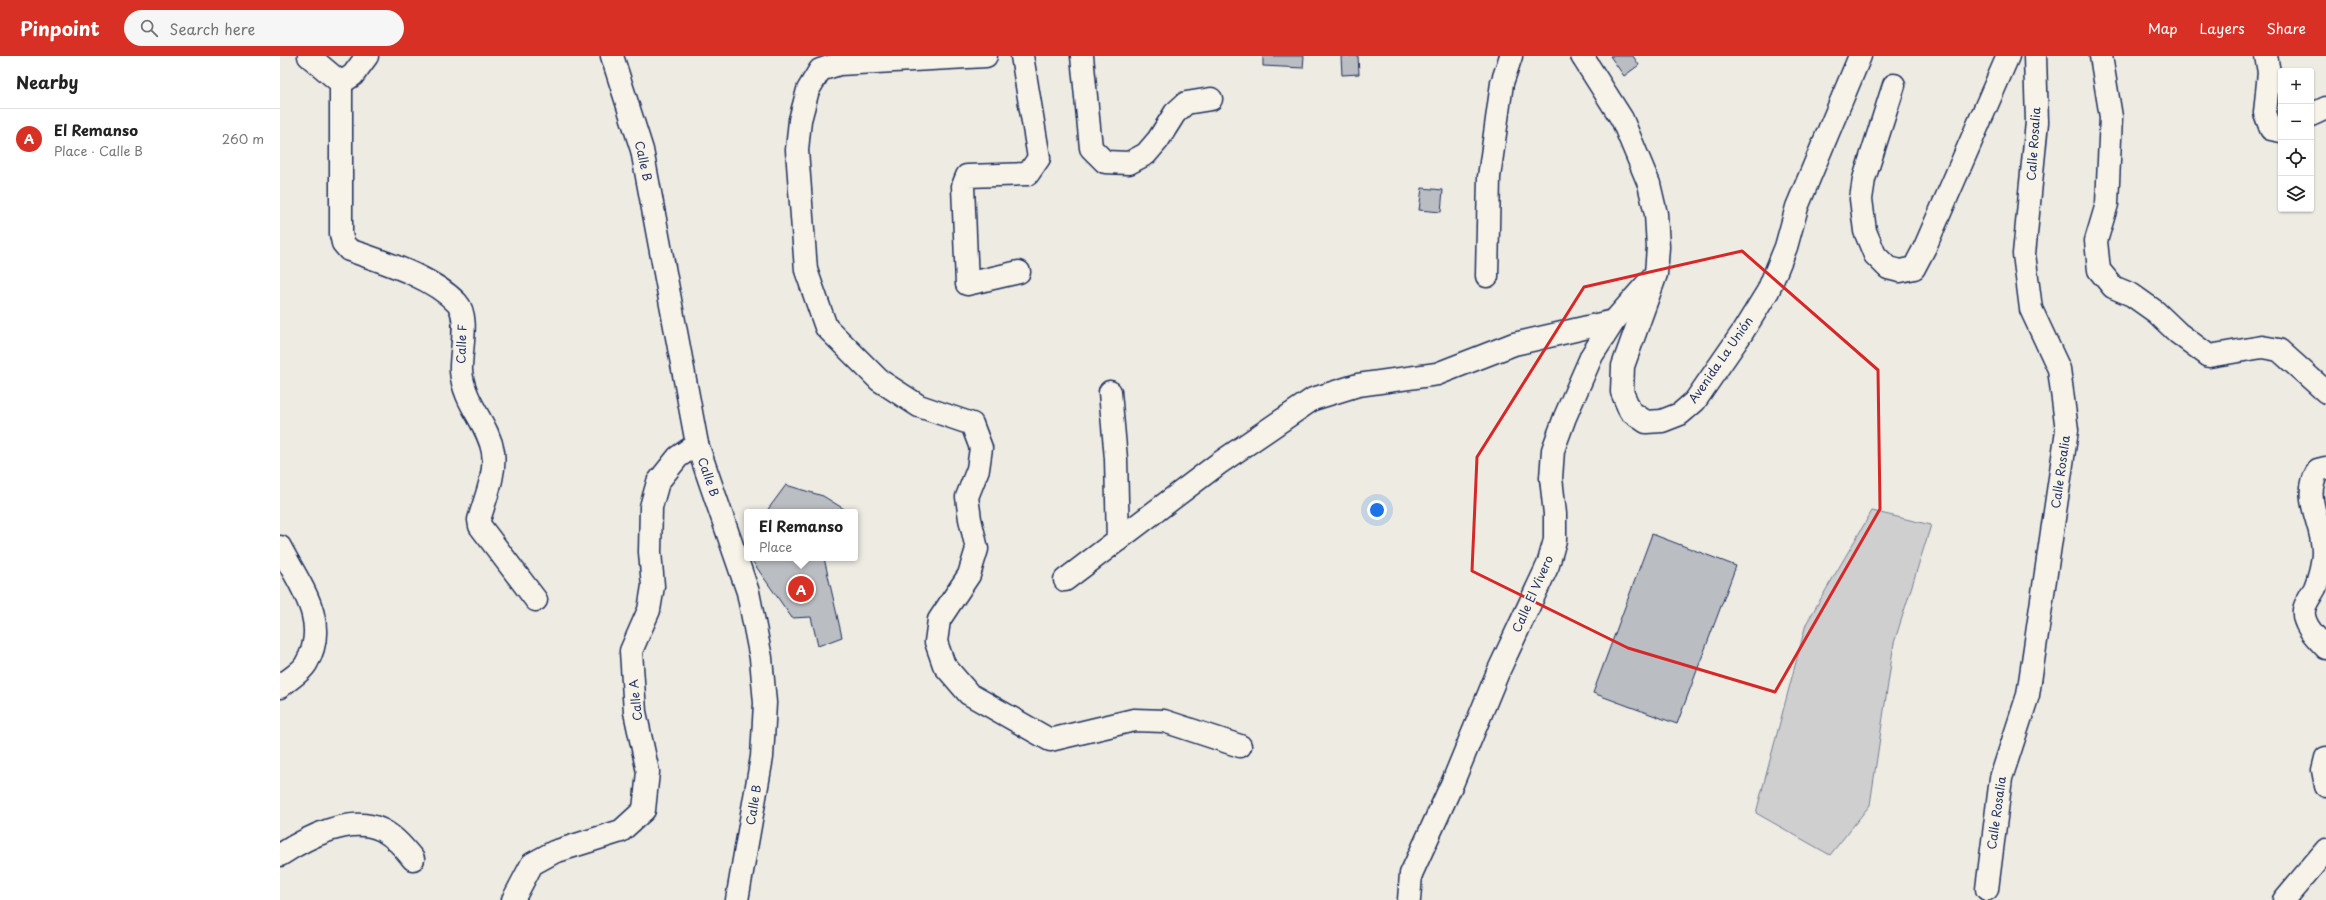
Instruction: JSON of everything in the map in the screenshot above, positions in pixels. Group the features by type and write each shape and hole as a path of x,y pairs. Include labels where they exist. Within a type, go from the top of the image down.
{"street":[{"path":"309,56 341,83 353,75 367,56"},
{"name":"Calle B","path":"612,56 642,150 697,444 748,592 761,658 765,703 762,757 737,900"},
{"path":"986,56 838,64 820,70 808,90 800,120 797,150 806,270 826,327 886,384 919,406 972,424 981,448 978,469 967,497 970,519 977,549 970,575 939,620 936,642 944,665 969,694 1050,740 1134,720 1164,721 1240,746"},
{"path":"1020,272 967,284 963,186 967,176 1028,174 1039,158 1022,56"},
{"path":"1082,56 1091,148 1105,162 1129,162 1146,154 1158,140 1175,113 1186,103 1211,99"},
{"path":"1488,276 1489,177 1502,84 1511,56"},
{"name":"Avenida La Unión","path":"1582,56 1622,119 1649,184 1656,214 1658,247 1656,274 1623,366 1622,392 1630,411 1646,422 1662,421 1680,414 1695,400 1742,333 1768,291 1786,247 1797,207 1860,56"},
{"path":"1894,85 1864,179 1861,199 1865,231 1875,255 1888,268 1900,271 1914,268 1925,247 2008,56"},
{"name":"Calle Rosalia","path":"1987,889 2001,778 2028,695 2067,430 2059,369 2031,309 2024,254 2037,122 2036,56"},
{"path":"2101,56 2111,117 2107,204 2096,240 2099,270 2113,287 2132,295 2156,312 2178,334 2209,356 2262,347 2279,350 2326,392"},
{"path":"2266,56 2269,72 2265,113 2271,129 2278,130"},
{"name":"Calle F","path":"341,83 341,234 343,243 349,250 401,269 436,288 458,304 463,316 465,330 461,345 462,372 466,396 488,437 493,452 491,473 479,520 480,526 536,600"},
{"path":"2314,114 2326,108"},
{"name":"Calle El Vivero","path":"1409,900 1411,874 1452,784 1498,672 1548,565 1555,540 1555,514 1550,478 1553,450 1565,417 1592,355 1614,321 1656,274"},
{"path":"1066,580 1218,464 1313,399 1358,385 1437,374 1514,344 1614,321"},
{"path":"1110,392 1116,459 1118,540"},
{"name":"Calle A","path":"513,900 532,864 554,852 621,831 644,810 648,772 635,712 631,651 649,610 653,586 650,552 650,506 658,482 678,457 697,444"},
{"path":"2326,468 2318,470 2312,480 2311,503 2319,530 2323,552 2315,586 2304,610 2308,628 2326,648"},
{"path":"280,547 310,606 316,623 316,634 305,665 280,686"},
{"path":"2326,758 2323,770 2326,786"},
{"path":"280,855 295,845 328,831 363,825 378,828 396,839 413,859"},
{"path":"2284,900 2326,850"}],"highlighted area":[{"path":"1742,251 1878,370 1880,509 1775,692 1628,648 1472,571 1477,457 1584,287"}],"shaded area":[{"path":"1872,511 1931,525 1894,643 1870,805 1830,855 1756,813 1806,624"}],"building":[{"path":"1263,56 1304,56 1303,68 1263,66"},
{"path":"1341,56 1358,56 1359,74 1342,75"},
{"path":"1610,56 1633,56 1639,65 1624,76"},
{"path":"1422,188 1443,190 1441,212 1419,210"},
{"path":"786,485 823,496 844,509 768,509"},
{"path":"1652,534 1736,566 1677,724 1593,693"},
{"path":"752,561 825,561 842,637 818,646 811,617 792,618"}],"place":[{"name":"El Remanso","path":"801,589"}]}
